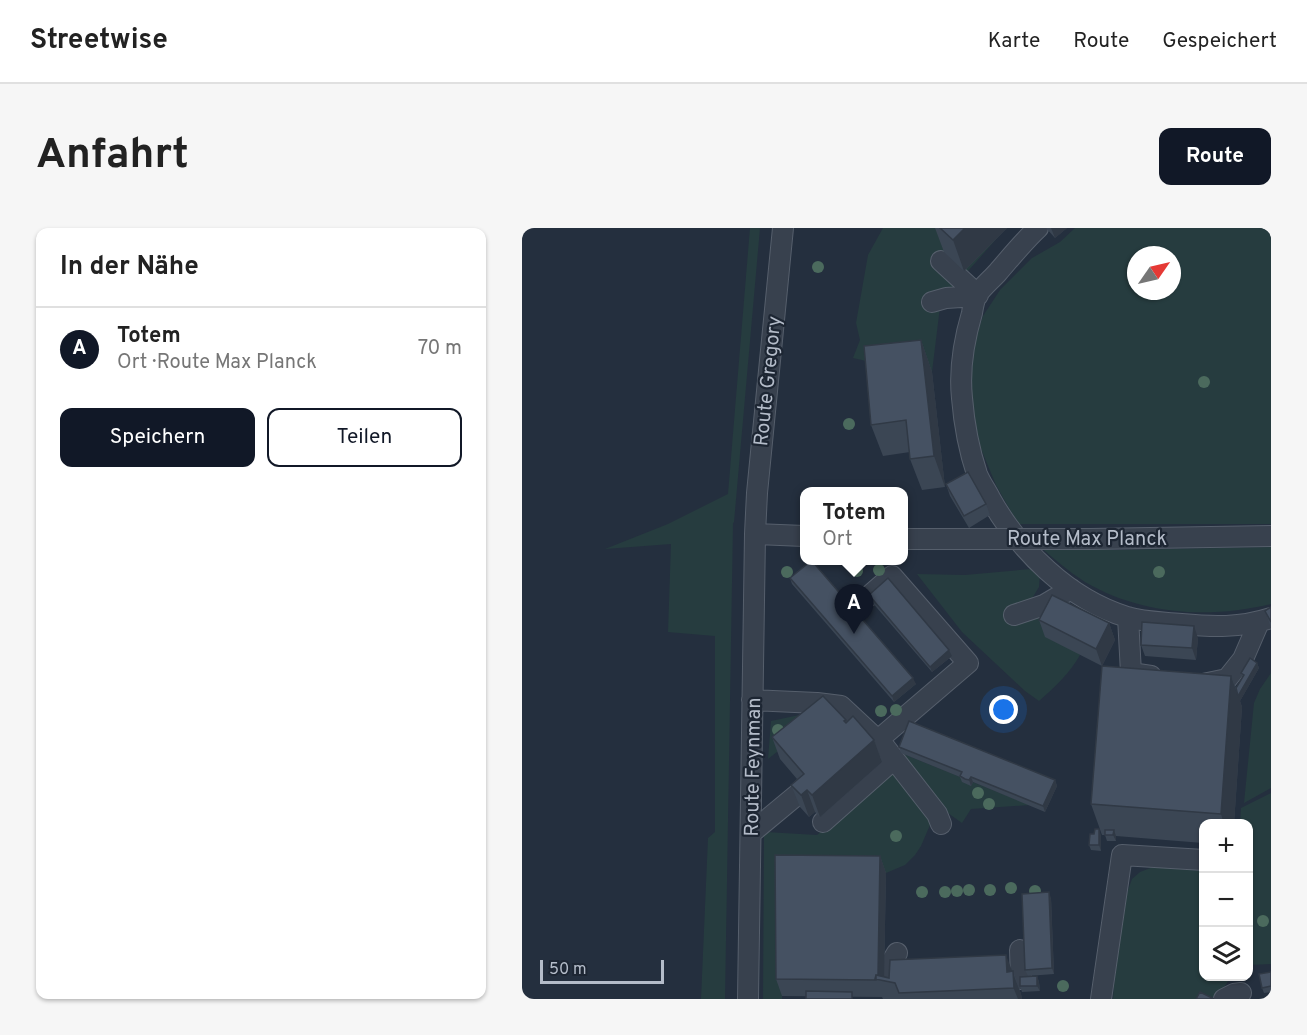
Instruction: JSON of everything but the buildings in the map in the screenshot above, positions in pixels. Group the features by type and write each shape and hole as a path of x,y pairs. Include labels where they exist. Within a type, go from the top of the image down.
{"street":[{"name":"Route Gregory","path":"755,534 759,464 783,228"},
{"path":"1038,228 977,295 968,326 960,380 969,445 978,476 1011,531 1029,552 1071,589 1098,606 1128,617 1148,621 1208,627 1234,627 1265,620"},
{"path":"941,261 977,295"},
{"path":"932,302 946,298 977,295"},
{"path":"755,534 800,536"},
{"name":"Route Feynman","path":"748,999 755,534"},
{"name":"Route Max Planck","path":"908,539 1271,536"},
{"path":"869,596 892,576 968,663 878,740"},
{"path":"1014,615 1044,605 1071,589"},
{"path":"1128,617 1131,674 1203,684 1227,679 1243,659 1265,620"},
{"path":"752,700 841,706 878,740 937,814 941,824"},
{"path":"823,822 894,759"},
{"path":"751,833 804,789"},
{"path":"1101,999 1122,855 1199,861"},
{"path":"1020,950 1021,979"},
{"path":"891,993 891,963 897,953"}],"green space":[{"path":"750,228 760,228 733,523 725,999 701,999 708,838 715,832 715,636 668,632 671,544 605,549 668,524 728,494"},
{"path":"883,228 1006,228 953,288 923,296 926,308 940,307 932,372 853,358 860,340 856,323 868,255"},
{"path":"1075,228 1271,228 1271,524 1018,524 996,485 981,449 971,407 970,376 972,348 983,316 1000,290 1032,258 1060,242"},
{"path":"1038,545 1116,550 1271,547 1271,604 1223,612 1176,611 1152,607 1107,593 1085,582"},
{"path":"1031,569 1040,573 1039,587 1031,600 1051,611 1080,655 1062,680 1039,701 1025,691 962,632 917,574 965,575"},
{"path":"1271,673 1271,788 1244,803 1254,703"},
{"path":"804,714 782,748 768,759 771,721"},
{"path":"901,753 1030,805 971,809 962,823 945,811"},
{"path":"891,770 928,815 930,825 921,846 905,865 886,873 782,873 782,999 763,999 764,835 766,832 817,835"},
{"path":"1271,793 1271,964 1253,965 1253,819 1240,819 1241,808"},
{"path":"1153,867 1199,871 1199,981 1228,981 1222,990 1231,999 1113,999 1119,922 1132,879 1140,872"}],"place":[{"name":"Totem","path":"854,634"}]}
